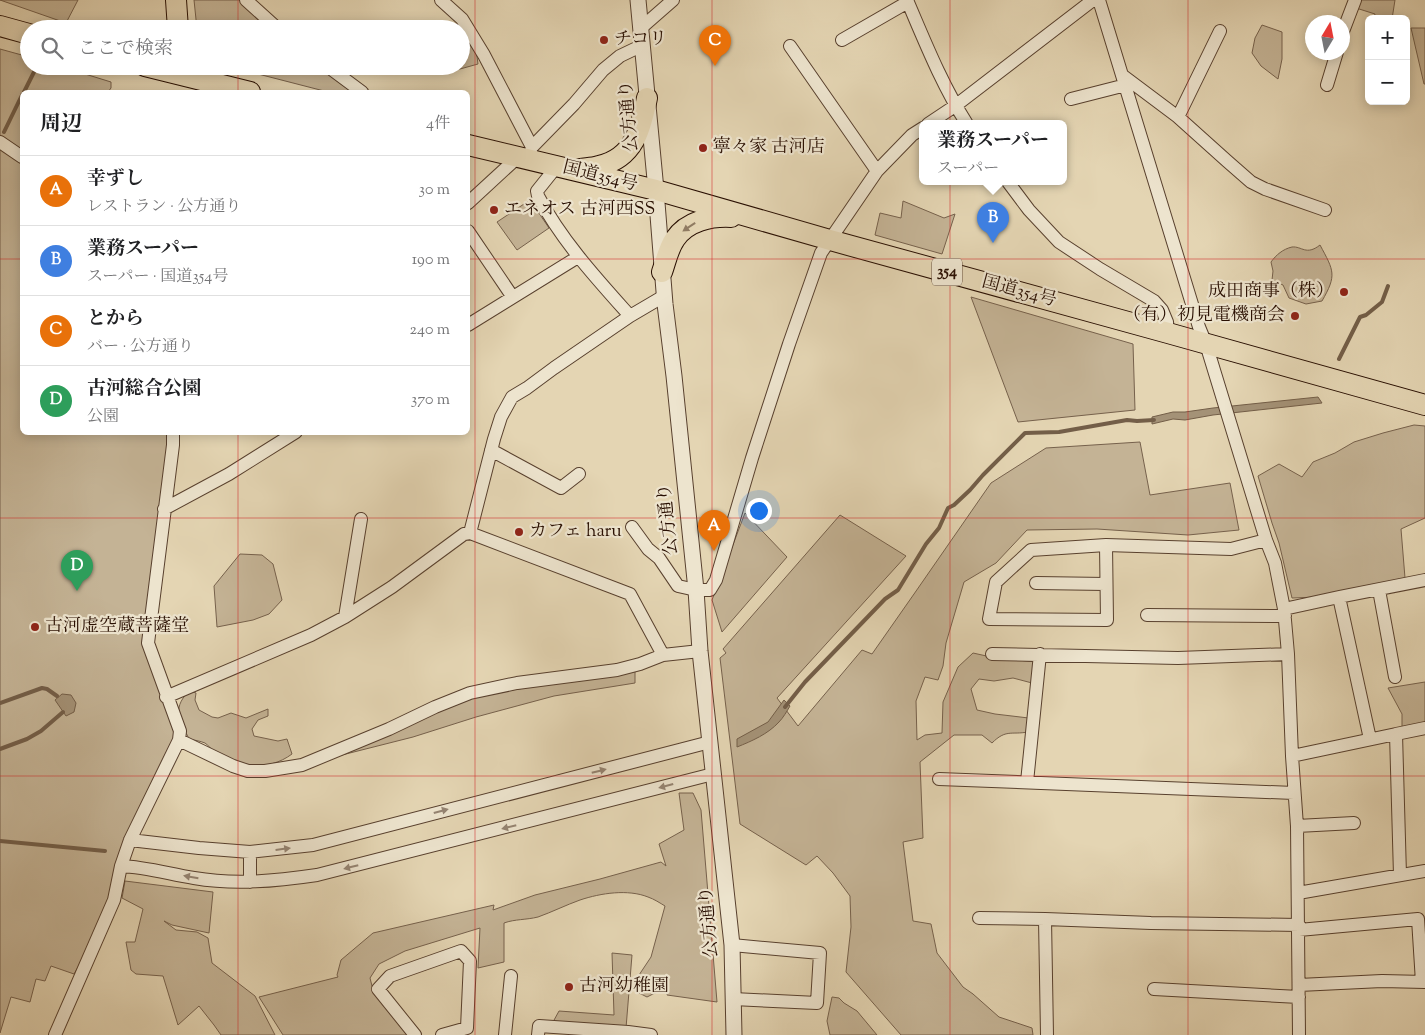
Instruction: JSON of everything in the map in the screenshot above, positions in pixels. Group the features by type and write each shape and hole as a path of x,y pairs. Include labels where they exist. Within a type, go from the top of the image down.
{"highway":[{"path":"176,0 177,20"},
{"path":"0,26 20,32"},
{"path":"194,75 243,90"},
{"path":"565,168 600,166 625,152 635,140 642,125 647,98"},
{"name":"国道354号","path":"470,145 526,155 565,168 656,190 1425,405"},
{"path":"662,272 676,238 687,228 702,219 720,216 753,218"}],"street":[{"path":"246,0 268,20"},
{"path":"441,0 463,20"},
{"name":"公方通り","path":"638,0 664,296 732,945 734,1035"},
{"path":"641,28 673,0"},
{"path":"934,120 956,106 1093,0"},
{"path":"1099,0 1199,327 1206,344 1266,540 1275,563 1285,612 1297,826 1299,1035"},
{"path":"1349,15 1354,0"},
{"path":"842,40 907,1 928,50 965,120"},
{"path":"1178,117 1220,31"},
{"path":"470,32 484,54 526,138 526,155"},
{"path":"470,201 526,155 603,70 620,56 643,45"},
{"path":"790,46 876,171"},
{"path":"1327,85 1335,60"},
{"path":"339,75 359,90"},
{"path":"1071,99 1124,80"},
{"path":"1124,80 1178,117 1251,182 1265,189 1325,210"},
{"path":"632,527 648,549 659,558 678,586 696,590 710,590 716,580 752,458 821,253 876,171 912,135 919,131"},
{"path":"0,142 20,156"},
{"path":"565,168 537,191 538,196 555,226 578,256 630,316"},
{"path":"1010,185 1028,210 1059,242 1154,301 1162,310 1167,322 1168,333"},
{"path":"470,234 512,296"},
{"path":"470,324 578,256"},
{"path":"470,533 491,450 501,418 512,397 630,316 664,296"},
{"path":"55,1035 114,900 121,866 130,840 179,740 180,731 148,648 173,435"},
{"path":"164,509 229,474 291,435"},
{"path":"491,450 561,488 579,474"},
{"path":"345,617 360,519"},
{"path":"166,696 311,635 345,617 392,587 464,534 470,533 630,594 663,655"},
{"path":"1106,545 1107,620 989,619 996,582 1031,550 1106,545 1232,549 1266,540"},
{"path":"1147,615 1285,612 1339,597 1425,580"},
{"path":"1036,583 1106,584"},
{"path":"1379,590 1395,676"},
{"path":"1339,597 1370,739"},
{"path":"179,740 233,766 248,771 265,771 302,765 470,693 517,684 617,670 663,655 700,651"},
{"path":"992,654 1178,658 1288,654"},
{"path":"1027,782 1040,654"},
{"path":"1292,756 1425,728"},
{"path":"1396,734 1400,875"},
{"path":"130,840 191,848 250,852 313,845 710,742"},
{"path":"121,866 224,881 285,880 317,875 713,774"},
{"path":"939,779 1294,792"},
{"path":"1297,826 1354,823"},
{"path":"250,852 250,882"},
{"path":"1298,893 1425,871"},
{"path":"979,918 1044,918 1299,927 1418,918 1423,982 1382,981 1299,991 1154,989"},
{"path":"1044,918 1047,1035"},
{"path":"732,945 820,953 817,1003 734,999"},
{"path":"415,1035 378,989 390,976 460,951 470,961 467,1028 442,1035"},
{"path":"505,1035 510,976"},
{"path":"538,1035 539,1026 651,1035"}],"shaded area":[{"path":"0,0 78,0 68,20 57,20"},
{"path":"194,0 247,0 270,20 196,20"},
{"path":"1359,0 1395,0 1393,15 1375,15 1356,8"},
{"path":"1262,25 1282,32 1282,59 1278,79 1261,66 1252,53 1255,38"},
{"path":"1411,28 1425,28 1425,84 1424,84"},
{"path":"470,43 476,49 478,64 470,66"},
{"path":"0,49 20,55 20,75 88,75 111,82 110,90 20,90 20,435 173,435 147,638 180,731 130,840 104,923 74,974 51,966 45,981 36,979 30,1002 11,997 0,1033"},
{"path":"262,75 336,75 354,90 320,90"},
{"path":"530,200 549,228 517,250 497,222"},
{"path":"903,201 944,218 955,214 942,254 875,235 880,213 901,218"},
{"path":"1320,245 1332,273 1330,285 1322,301 1306,304 1289,298 1283,285 1272,280 1271,262 1280,253 1289,248 1296,247 1311,250"},
{"path":"971,297 1133,344 1135,410 1018,422"},
{"path":"1318,397 1322,403 1213,415 1185,420 1173,419 1152,424 1152,417 1173,412"},
{"path":"1414,425 1425,426 1425,518 1401,529 1405,578 1318,597 1292,598 1279,543 1258,476 1279,464 1302,477 1313,462 1335,453 1354,442"},
{"path":"1140,442 1150,495 1230,483 1239,530 1188,535 1097,529 1027,530 996,563 964,582 946,643 943,666 938,680 925,677 916,701 917,740 925,735 942,733 943,702 958,667 973,653 1036,662 1032,683 1013,678 994,681 979,679 971,689 977,710 1037,719 1028,732 1005,734 992,743 982,735 954,735 920,762 923,838 903,842 913,921 931,924 937,953 963,987 999,1017 1032,1028 1033,1035 901,1035 846,972 851,927 850,896 833,873 817,856 806,865 740,824 720,658 726,653 723,649 840,515 906,556 777,698 798,726 862,650 872,654 991,483 1046,448"},
{"path":"745,513 787,557 722,632 712,600"},
{"path":"240,554 262,555 273,564 282,600 269,614 253,620 217,627 214,586"},
{"path":"635,670 635,683 554,696 476,717 413,737 334,757 469,697"},
{"path":"1425,682 1425,723 1402,728 1402,714 1388,688"},
{"path":"191,691 196,693 195,700 199,710 212,717 218,718 231,713 246,718 268,709 268,716 258,720 252,729 254,736 278,741 287,739 292,754 283,760 273,763 263,765 243,764 223,756 205,743 189,739 181,721 179,708 185,695"},
{"path":"62,694 71,695 76,703 74,712 66,716 55,700"},
{"path":"784,700 790,706 775,726 765,734 737,747 737,739 768,722"},
{"path":"679,793 693,793 701,810 717,1002 667,995 667,981 663,989 647,997 635,991 635,981 651,957 665,906 648,897 632,893 605,894 575,902 538,917 504,923 504,962 478,968 480,928 405,951 379,964 370,978 373,990 410,1035 283,1035 259,997 338,977 341,960 373,933 494,905 493,910 535,895 661,862 666,866 659,844 684,830"},
{"path":"125,881 213,892 209,933 172,925 164,921 176,930 197,932 208,938 212,963 255,996 275,1035 221,1035 199,1006 178,1025 163,976 136,974 131,970 126,942 135,942 143,909 122,898"},
{"path":"612,953 632,955 626,1028 553,1022 559,1011 614,1015"},
{"path":"832,997 839,998 857,1011 877,1035 830,1035 827,1021"}],"waterway":[{"path":"25,90 32,75"},
{"path":"4,132 20,99"},
{"path":"1339,359 1360,317 1366,315 1382,302 1388,286"},
{"path":"785,707 805,682 885,599 898,590 926,544 939,528 948,508 970,490 1025,433 1059,432 1127,420 1154,420"},
{"path":"0,703 42,688 57,696"},
{"path":"0,749 27,739 41,731 63,712"},
{"path":"0,841 105,851"}],"place":[{"name":"チコリ","path":"604,40"},
{"name":"とから","path":"715,66"},
{"name":"寧々家 古河店","path":"703,148"},
{"name":"エネオス 古河西SS","path":"494,210"},
{"name":"業務スーパー","path":"993,243"},
{"name":"成田商事（株）","path":"1344,292"},
{"name":"（有）初見電機商会","path":"1295,316"},
{"name":"カフェ haru","path":"519,532"},
{"name":"幸ずし","path":"714,551"},
{"name":"古河総合公園","path":"77,591"},
{"name":"古河虚空蔵菩薩堂","path":"35,627"},
{"name":"古河幼稚園","path":"569,987"}]}
